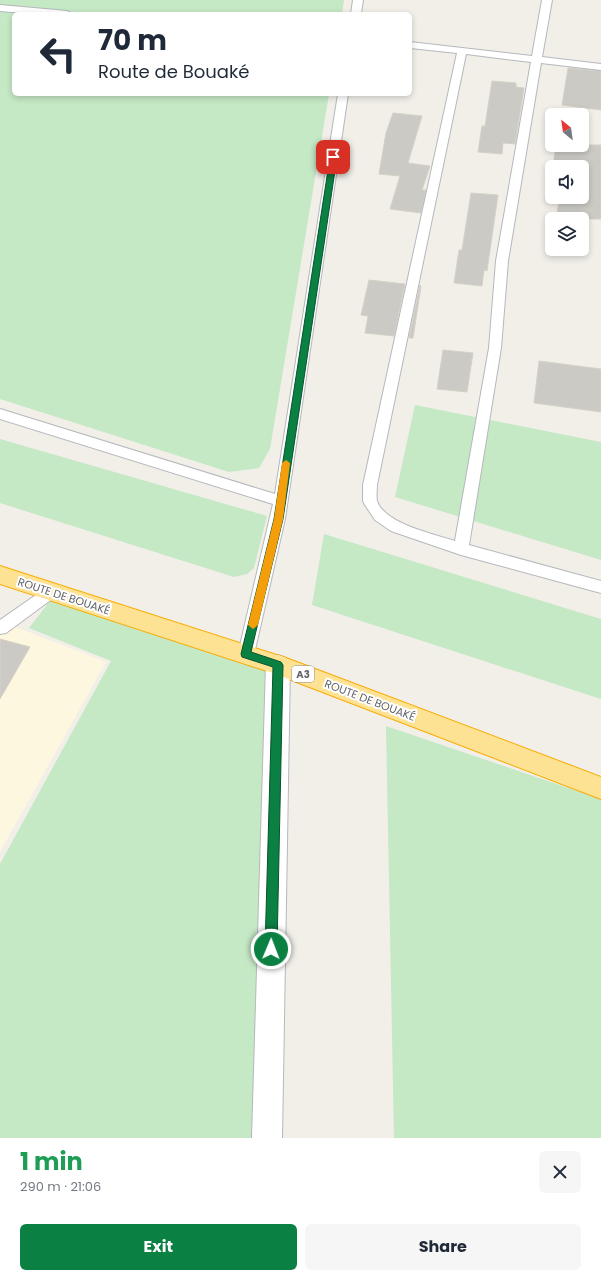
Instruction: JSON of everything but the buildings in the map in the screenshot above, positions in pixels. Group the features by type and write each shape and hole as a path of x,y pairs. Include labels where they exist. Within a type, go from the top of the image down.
{"highway":[{"name":"ROUTE DE BOUAKÉ","path":"0,576 278,665 601,788"}],"street":[{"path":"267,1138 278,665"}],"lane":[{"path":"356,12 358,0"},
{"path":"461,549 495,348 502,261 547,0"},
{"path":"0,8 45,12"},
{"path":"412,45 601,67"},
{"path":"462,51 372,478 370,501 380,516 396,527 461,549 601,587"},
{"path":"246,654 278,519 343,96"},
{"path":"0,414 280,501"},
{"path":"0,628 51,592"}],"shaded area":[{"path":"0,621 106,662 0,852"}],"green space":[{"path":"0,0 344,0 342,12 12,12 12,96 329,96 270,449 259,468 229,472 0,399"},
{"path":"415,405 601,442 601,560 395,497"},
{"path":"0,439 267,516 254,568 247,574 234,577 0,503"},
{"path":"324,534 601,619 601,699 312,605"},
{"path":"53,597 273,667 252,1138 0,1138 0,864 111,661 29,628"},
{"path":"386,726 601,799 601,1138 394,1138"}],"slow traffic":[{"path":"253,625 278,519 286,463"}],"route":[{"path":"271,949 278,665 246,654 278,519 333,157"}]}
